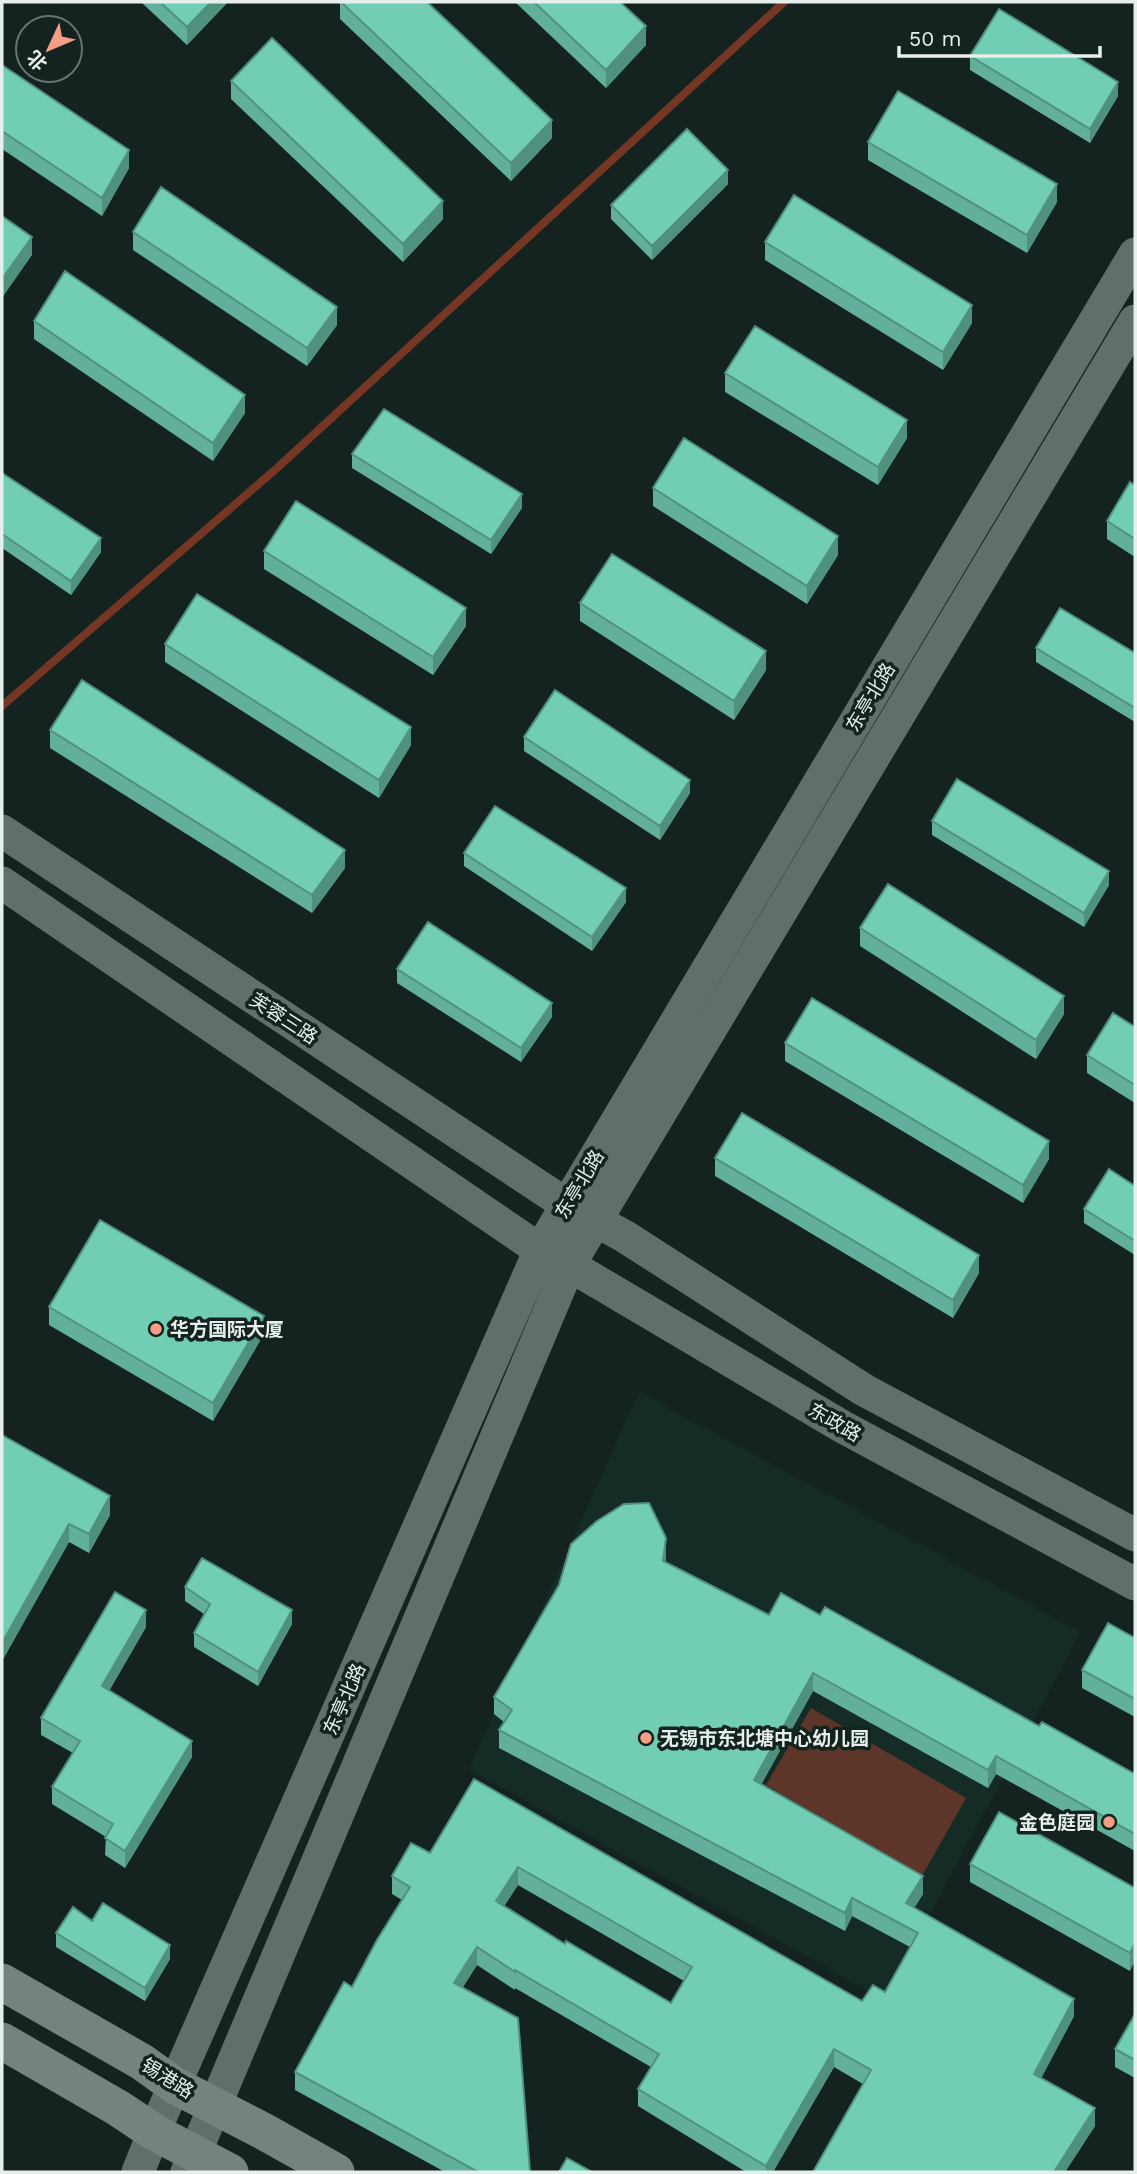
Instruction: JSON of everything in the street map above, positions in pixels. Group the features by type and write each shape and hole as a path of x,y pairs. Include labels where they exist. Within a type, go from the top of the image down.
{"main road":[{"name":"东亭北路","path":"138,2172 540,1250 1135,254"},
{"name":"东亭北路","path":"190,2163 569,1265 1135,321"},
{"name":"芙蓉三路","path":"2,831 567,1205"},
{"path":"2,883 540,1250"},
{"path":"567,1205 596,1220 864,1390 1135,1535"},
{"name":"东政路","path":"540,1250 843,1427 1135,1584"},
{"name":"锡港路","path":"2,1982 142,2062 174,2085 335,2172"},
{"path":"2,2042 118,2108 154,2132 190,2163 230,2172"}],"shaded area":[{"path":"639,1392 1081,1632 884,1999 469,1770"},
{"path":"811,1708 966,1798 922,1876 766,1785"}],"building":[{"path":"160,2 211,2 187,27"},
{"path":"341,2 427,2 552,120 511,163"},
{"path":"534,2 620,2 646,26 606,70"},
{"path":"999,9 1118,82 1090,129 970,56"},
{"path":"272,38 443,201 403,244 231,81"},
{"path":"2,65 14,73 14,84 30,84 129,150 102,198 2,131"},
{"path":"898,91 1057,184 1027,235 868,142"},
{"path":"687,129 728,170 652,246 611,205"},
{"path":"161,187 337,307 307,348 133,232"},
{"path":"794,195 972,305 943,352 765,242"},
{"path":"2,216 32,237 2,279"},
{"path":"65,271 245,395 213,443 34,321"},
{"path":"755,326 907,420 878,467 725,373"},
{"path":"384,409 522,494 491,540 352,454"},
{"path":"684,438 838,536 807,586 653,488"},
{"path":"2,473 101,538 71,581 2,534"},
{"path":"1130,482 1135,485 1135,539 1107,521"},
{"path":"296,501 466,608 433,657 264,551"},
{"path":"612,554 766,651 734,701 580,603"},
{"path":"197,594 411,727 379,780 165,644"},
{"path":"1060,608 1135,653 1135,708 1036,648"},
{"path":"82,680 345,850 312,895 50,730"},
{"path":"555,690 690,780 660,826 524,737"},
{"path":"957,779 1109,871 1084,913 932,821"},
{"path":"495,806 626,888 592,937 464,853"},
{"path":"888,884 1064,996 1036,1040 860,928"},
{"path":"428,922 552,1003 521,1048 397,969"},
{"path":"812,998 1049,1141 1023,1185 785,1043"},
{"path":"1113,1013 1135,1027 1135,1085 1087,1055"},
{"path":"742,1113 979,1255 953,1300 715,1158"},
{"path":"1109,1169 1135,1186 1135,1241 1084,1209"},
{"name":"华方国际大厦","path":"100,1220 264,1316 213,1403 49,1307"},
{"path":"2,1435 110,1496 89,1534 69,1524 2,1643"},
{"path":"649,1503 666,1538 663,1561 769,1615 781,1593 820,1615 825,1607 1039,1726 1042,1722 1135,1774 1135,1834 996,1756 988,1770 813,1673 754,1780 923,1876 906,1903 1074,1999 1034,2074 1095,2108 1054,2172 813,2172 871,2070 834,2049 766,2166 638,2089 659,2054 515,1972 477,1947 454,1983 518,2018 530,2172 478,2172 295,2072 344,1982 352,1987 410,1887 392,1876 411,1843 430,1853 474,1779 862,2001 873,1985 885,1992 918,1933 852,1898 845,1913 499,1730 512,1710 494,1697 559,1585 571,1544 597,1521 624,1504","holes":["518,1867 692,1967 671,2003 566,1941 565,1944 496,1901"]},
{"path":"202,1558 292,1610 258,1672 194,1633 210,1604 185,1587"},
{"path":"115,1592 146,1610 102,1686 192,1741 125,1851 105,1838 113,1824 52,1787 80,1741 41,1718"},
{"path":"1108,1623 1135,1638 1135,1699 1082,1670"},
{"path":"999,1812 1135,1888 1135,1943 1130,1953 970,1864"},
{"path":"103,1903 170,1945 145,1988 56,1933 73,1907 92,1921"},
{"path":"1135,2014 1135,2060 1115,2049"},
{"path":"567,2158 592,2172 559,2172"}],"waterway":[{"path":"2,706 276,469 784,2"}],"place":[{"name":"华方国际大厦","path":"156,1329"},
{"name":"无锡市东北塘中心幼儿园","path":"646,1738"},
{"name":"金色庭园","path":"1109,1822"}]}
